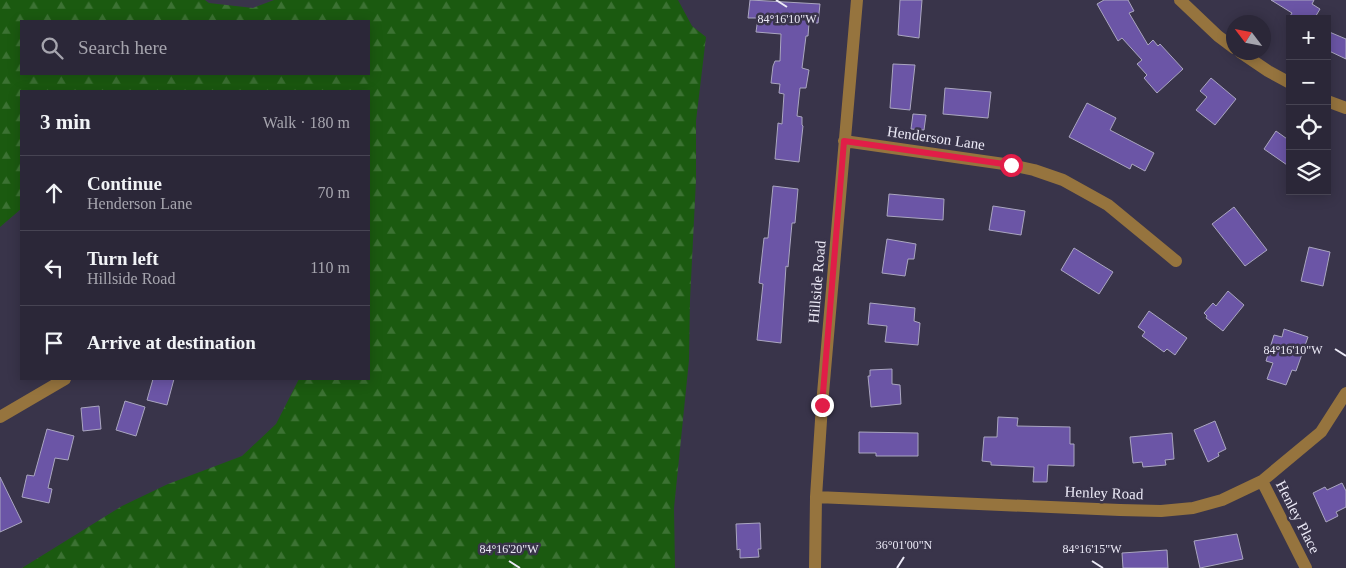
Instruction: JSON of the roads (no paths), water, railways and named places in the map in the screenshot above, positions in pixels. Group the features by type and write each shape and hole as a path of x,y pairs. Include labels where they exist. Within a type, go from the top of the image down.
{"street":[{"name":"Hillside Road","path":"815,568 816,497 857,0"},
{"path":"1180,0 1226,42"},
{"path":"1251,60 1268,72 1286,81"},
{"path":"1331,102 1346,108"},
{"name":"Henderson Lane","path":"844,141 1011,165 1034,170 1063,180 1108,206 1176,261"},
{"path":"0,417 63,380"},
{"name":"Henley Road","path":"816,497 1161,511 1192,508 1222,500 1262,481 1321,432 1346,393"},
{"name":"Henley Place","path":"1262,481 1306,568"}]}
